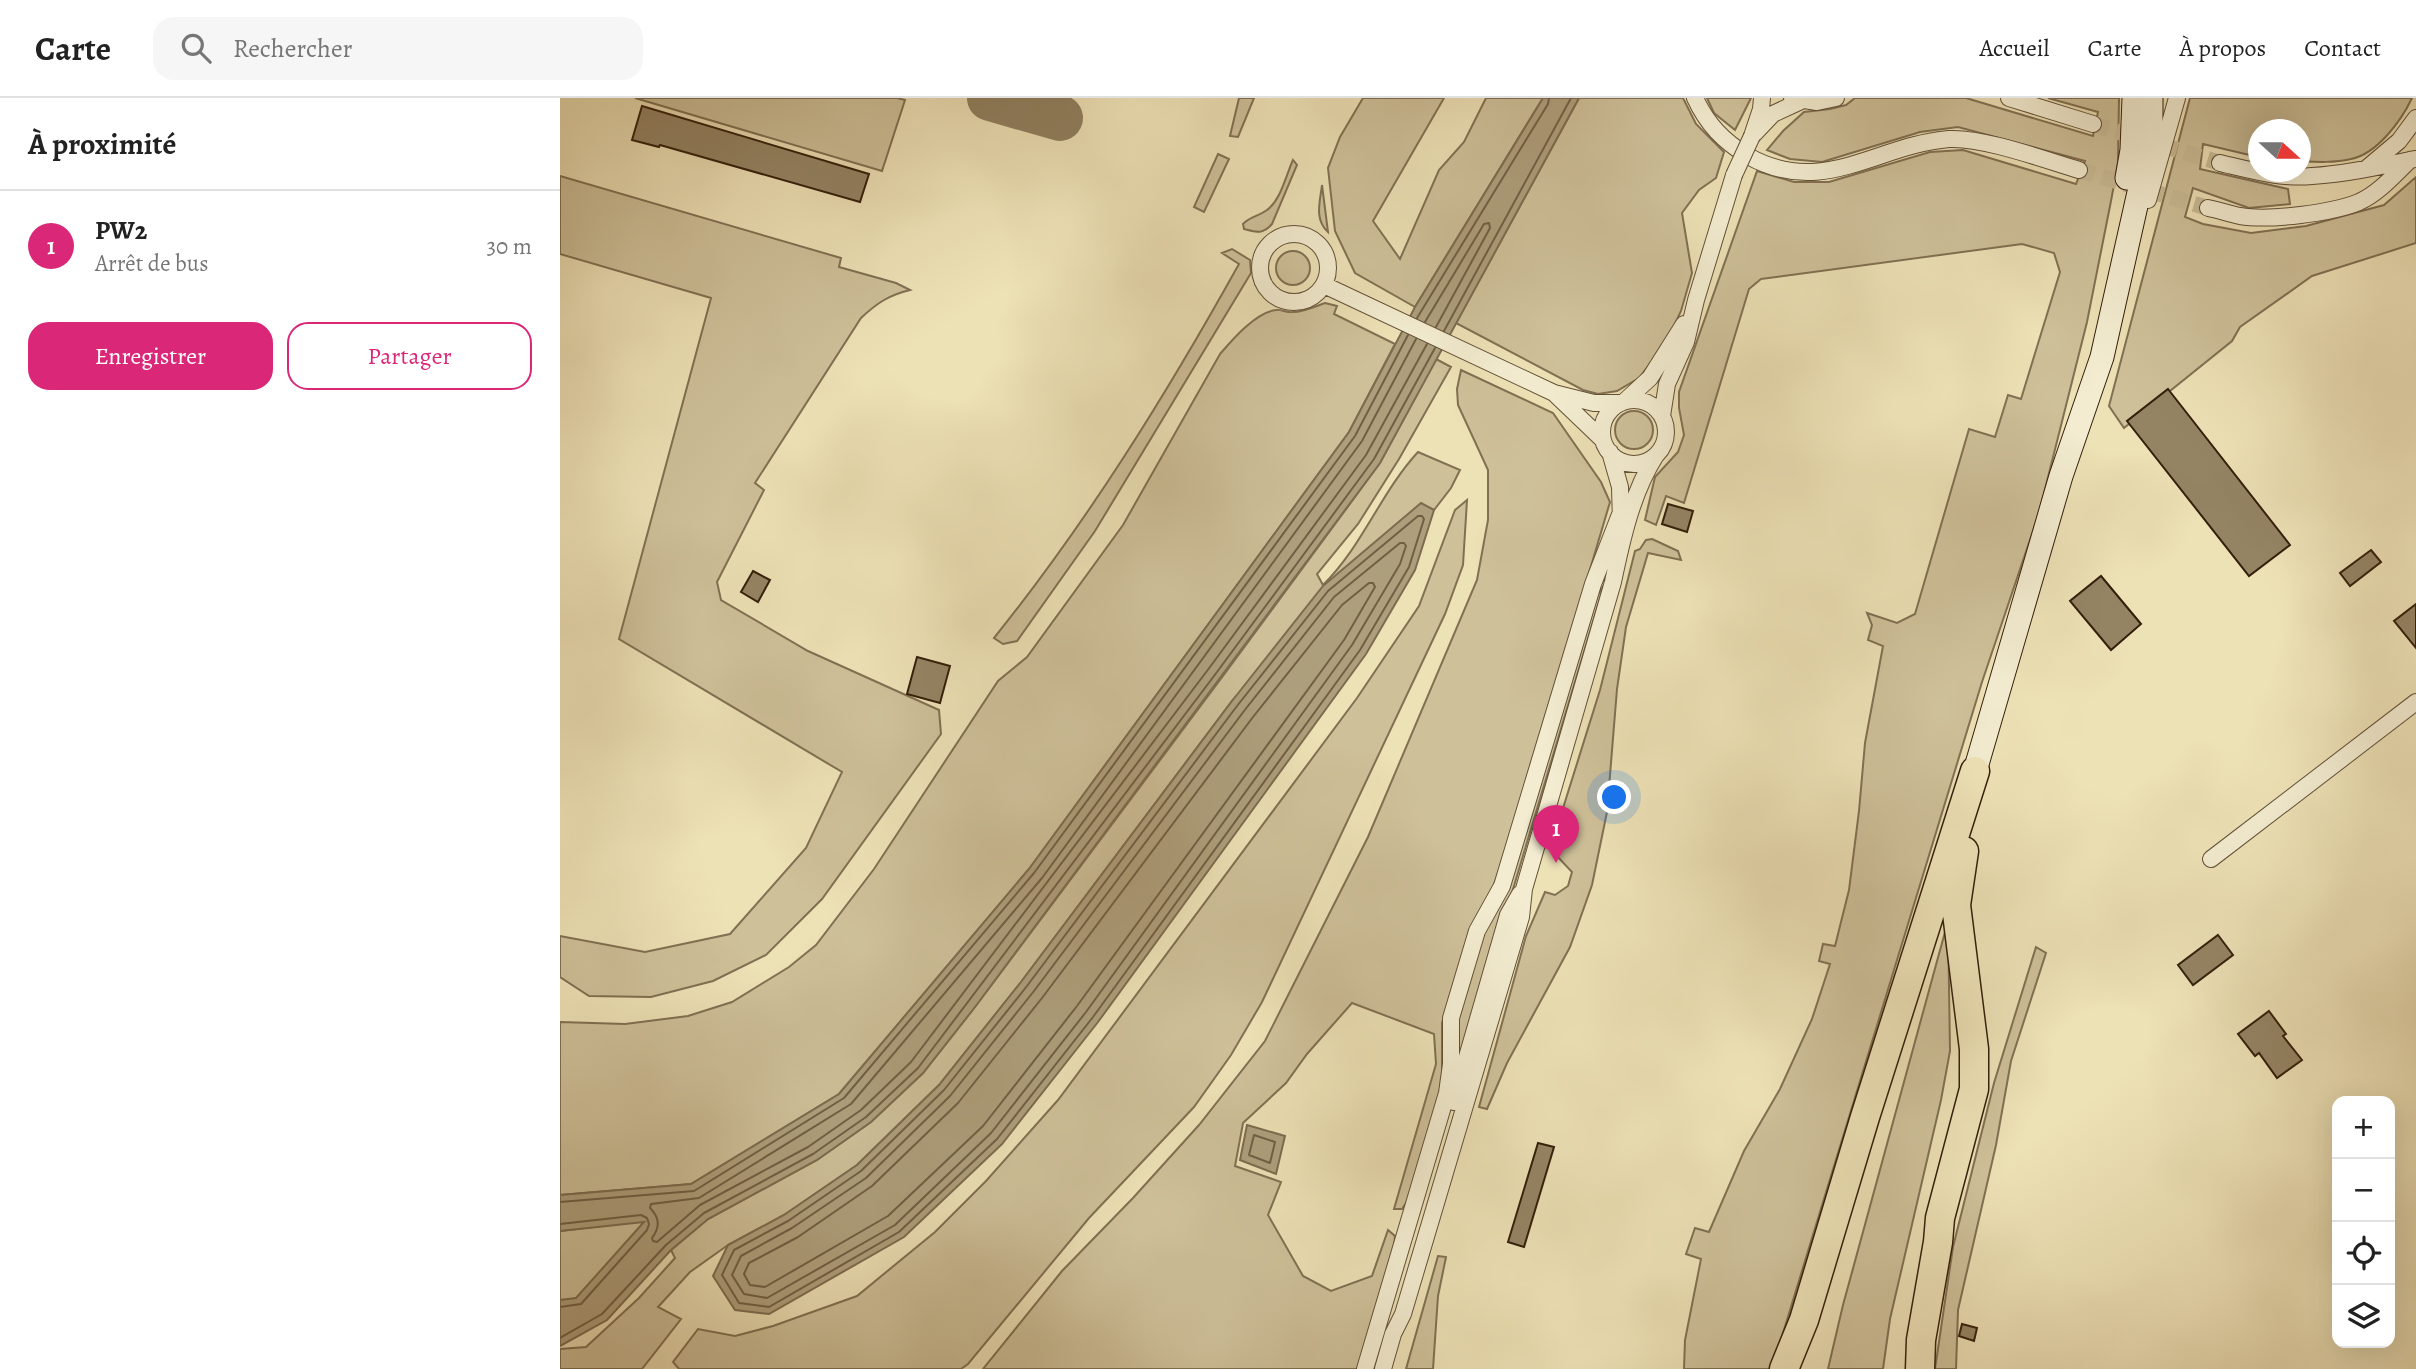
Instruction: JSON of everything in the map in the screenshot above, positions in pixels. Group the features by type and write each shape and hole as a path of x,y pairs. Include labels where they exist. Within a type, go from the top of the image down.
{"highway":[{"path":"1920,1369 1921,1340 1940,1218 1974,1089 1974,1049 1956,905 1960,864 1973,817 1975,771"},
{"path":"1784,1369 1804,1320 1865,1117 1975,771"},
{"path":"1904,1369 1907,1332 1928,1240 1940,1218"},
{"path":"1798,1369 1804,1320"}],"main road":[{"path":"2061,476 2126,187 2132,150 2134,98"},
{"path":"1975,771 2061,476 2102,357 2144,170 2151,121 2151,98"}],"street":[{"path":"1695,98 1711,125 1733,147 1764,164 1780,169 1813,173 1833,171 1923,143 1952,139 1980,142 2079,170"},
{"path":"1383,1369 1393,1335 1403,1314 1521,917 1524,889 1613,582 1621,544 1639,488 1666,436 1662,416 1667,384 1686,342 1734,175 1752,136 1762,98"},
{"path":"1752,136 1773,114 1796,99 1818,102 1836,98"},
{"path":"2009,98 2093,124"},
{"path":"2102,357 2177,98"},
{"path":"2365,170 2399,141 2416,118"},
{"path":"2220,163 2288,176 2311,177 2413,160"},
{"path":"2208,208 2257,217 2328,210 2358,202 2371,195 2413,160"},
{"path":"1288,234 1297,234 1314,241 1326,256 1328,265 1324,285 1308,299 1297,302 1286,302 1276,297 1262,281 1261,262 1264,252 1271,243 1288,234"},
{"path":"1324,285 1554,393 1594,403 1636,400 1647,402 1662,416"},
{"path":"1621,544 1620,487 1607,446 1604,423 1607,414 1650,378 1678,336 1696,300"},
{"path":"1554,393 1627,463 1638,464 1656,455"},
{"path":"1365,1369 1447,1093 1451,1063 1451,1018 1477,931 1502,886 1593,584 1621,512"},
{"path":"2211,859 2416,702"}],"shaded area":[{"path":"635,98 897,98 905,100 882,171"},
{"path":"1239,98 1254,98 1238,137 1230,136"},
{"path":"1363,98 1444,98 1373,221 1400,259 1439,170 1464,142 1486,98 1543,98 1415,307 1355,273 1335,231 1328,168 1340,137"},
{"path":"1579,98 1683,98 1696,124 1724,152 1716,178 1699,190 1682,213 1692,273 1681,311 1667,341 1639,378 1617,391 1598,394 1583,390 1456,323"},
{"path":"1707,98 1751,98 1735,130 1714,113"},
{"path":"1855,98 1966,98 2093,136 2098,112 2048,98 2119,98 2118,163 2087,322 2039,513 1982,682 1772,1369 1684,1369 1685,1340 1701,1259 1686,1254 1695,1228 1709,1232 1744,1151 1780,1089 1812,1019 1830,964 1819,961 1823,944 1835,946 1849,890 1865,743 1883,646 1868,640 1872,625 1867,613 1897,623 1915,614 1969,429 1995,437 2008,395 2021,399 2060,272 2054,253 2022,244 1761,279 1749,289 1684,503 1666,496 1656,525 1645,520 1655,477 1678,452 1684,435 1679,392 1757,171 1794,182 1829,182 1930,152 1963,150 2076,184 2085,161 1958,127 1920,132 1822,162 1790,159 1767,150 1804,112 1846,105"},
{"path":"2190,98 2412,98 2395,126 2379,144 2351,159 2311,161 2311,119 2248,119 2248,155 2203,144 2200,169 2288,189 2290,204 2249,208 2193,188 2185,217 2203,224 2251,233 2306,226 2384,205 2416,177 2416,243 2312,276 2240,327 2232,341 2124,428 2109,406"},
{"path":"1218,154 1229,159 1204,212 1194,207"},
{"path":"1293,160 1297,165 1272,224 1262,231 1244,229 1245,222 1272,206 1283,187"},
{"path":"560,176 841,258 839,267 896,283 910,290 884,300 861,318 755,483 764,490 717,582 721,600 808,651 939,710 941,734 822,899 766,955 713,981 651,997 589,996 560,977 560,936 645,952 730,934 806,848 842,772 619,639 711,298 560,254"},
{"path":"1322,185 1328,232 1319,216"},
{"path":"1232,249 1250,260 1251,273 1095,531 1017,641 1003,644 994,638 1094,503 1211,313 1239,264 1222,253"},
{"path":"1293,251 1305,256 1310,268 1305,280 1293,285 1281,280 1276,268 1281,256"},
{"path":"1325,303 1337,306 1334,314 1395,344 1349,432 1029,869 839,1094 691,1184 560,1195 560,1022 625,1024 688,1016 732,1002 789,967 816,945 874,869 998,681 1027,657 1123,525 1220,354 1245,328 1268,312 1301,311"},
{"path":"1436,359 1451,367 1399,459 1358,524 1317,574 1323,585 1349,554 1393,484 1418,452 1460,470 1451,488 1434,510 1421,504 1376,544 1232,701 1021,982 939,1085 857,1165 784,1215 728,1245 690,1272 658,1307 681,1319 642,1369 560,1369 560,1349 586,1347 639,1298 675,1258 671,1250 708,1219 817,1160 871,1122 923,1073 1380,463"},
{"path":"1461,370 1553,413 1601,482 1610,502 1506,853 1491,892 1472,926 1442,1023 1442,1094 1408,1200 1402,1209 1394,1209 1436,1064 1434,1034 1352,1003 1307,1054 1286,1083 1243,1123 1235,1166 1281,1182 1268,1215 1303,1276 1331,1291 1372,1276 1388,1230 1395,1236 1394,1248 1359,1369 983,1369 1062,1271 1199,1125 1265,1041 1368,837 1477,580 1488,520 1488,470 1458,405 1457,389"},
{"path":"1634,411 1647,417 1653,430 1647,443 1634,449 1621,443 1615,430 1621,417"},
{"path":"1467,500 1463,565 1445,614 1262,1002 1231,1055 1194,1107 1089,1218 968,1364 961,1369 679,1369 673,1362 698,1329 735,1336 773,1326 857,1296 935,1232 986,1181 1058,1100 1357,698 1419,606 1455,510"},
{"path":"1652,539 1678,551 1681,560 1648,553 1626,627 1617,689 1607,812 1592,885 1570,947 1507,1063 1487,1109 1479,1107 1526,936 1545,892 1555,895 1568,886 1572,872 1555,854 1559,821 1600,690 1635,551 1640,549 1646,540"},
{"path":"1604,585 1456,1080 1456,1021 1483,931 1591,606"},
{"path":"1948,921 1950,1051 1890,1319 1883,1369 1828,1369 1843,1305"},
{"path":"2036,947 2046,953 2011,1061 1996,1145 1958,1310 1956,1369 1935,1369 1953,1247 1994,1083"},
{"path":"645,1221 576,1299 560,1300 560,1231"},
{"path":"1438,1256 1446,1257 1438,1296 1433,1369 1406,1369"}],"water":[{"path":"1543,98 1579,98 1380,463 975,1007 923,1073 871,1122 817,1160 708,1219 671,1250 607,1320 560,1346 560,1300 576,1298 644,1222 560,1231 560,1195 691,1184 839,1094 1029,869 1349,432 1415,307"},
{"path":"1421,503 1434,510 1415,570 1366,654 1098,1022 1002,1144 904,1237 769,1314 735,1310 713,1276 728,1245 784,1215 857,1165 939,1085 1021,982 1232,701 1323,586"},
{"path":"1247,1125 1285,1136 1276,1174 1240,1160"}],"building":[{"path":"642,106 869,174 860,202 660,145 659,147 632,140"},
{"path":"2168,389 2290,545 2249,576 2127,421"},
{"path":"1668,504 1693,511 1687,532 1662,524"},
{"path":"2371,550 2381,562 2350,586 2340,573"},
{"path":"753,571 770,580 758,602 741,592"},
{"path":"2101,576 2141,624 2111,650 2070,601"},
{"path":"2416,604 2416,648 2394,621"},
{"path":"917,657 950,666 940,703 907,694"},
{"path":"2218,935 2233,955 2193,985 2178,965"},
{"path":"2269,1011 2286,1034 2283,1036 2302,1060 2277,1078 2259,1053 2255,1056 2238,1034"},
{"path":"1538,1143 1554,1147 1524,1247 1508,1242"},
{"path":"1962,1324 1977,1328 1974,1341 1959,1336"}],"taxiway":[{"path":"990,98 1060,118"}],"tunnel":[{"path":"2093,124 2220,163"},
{"path":"2079,170 2208,208"}],"place":[{"name":"PW2","path":"1556,863"}]}
